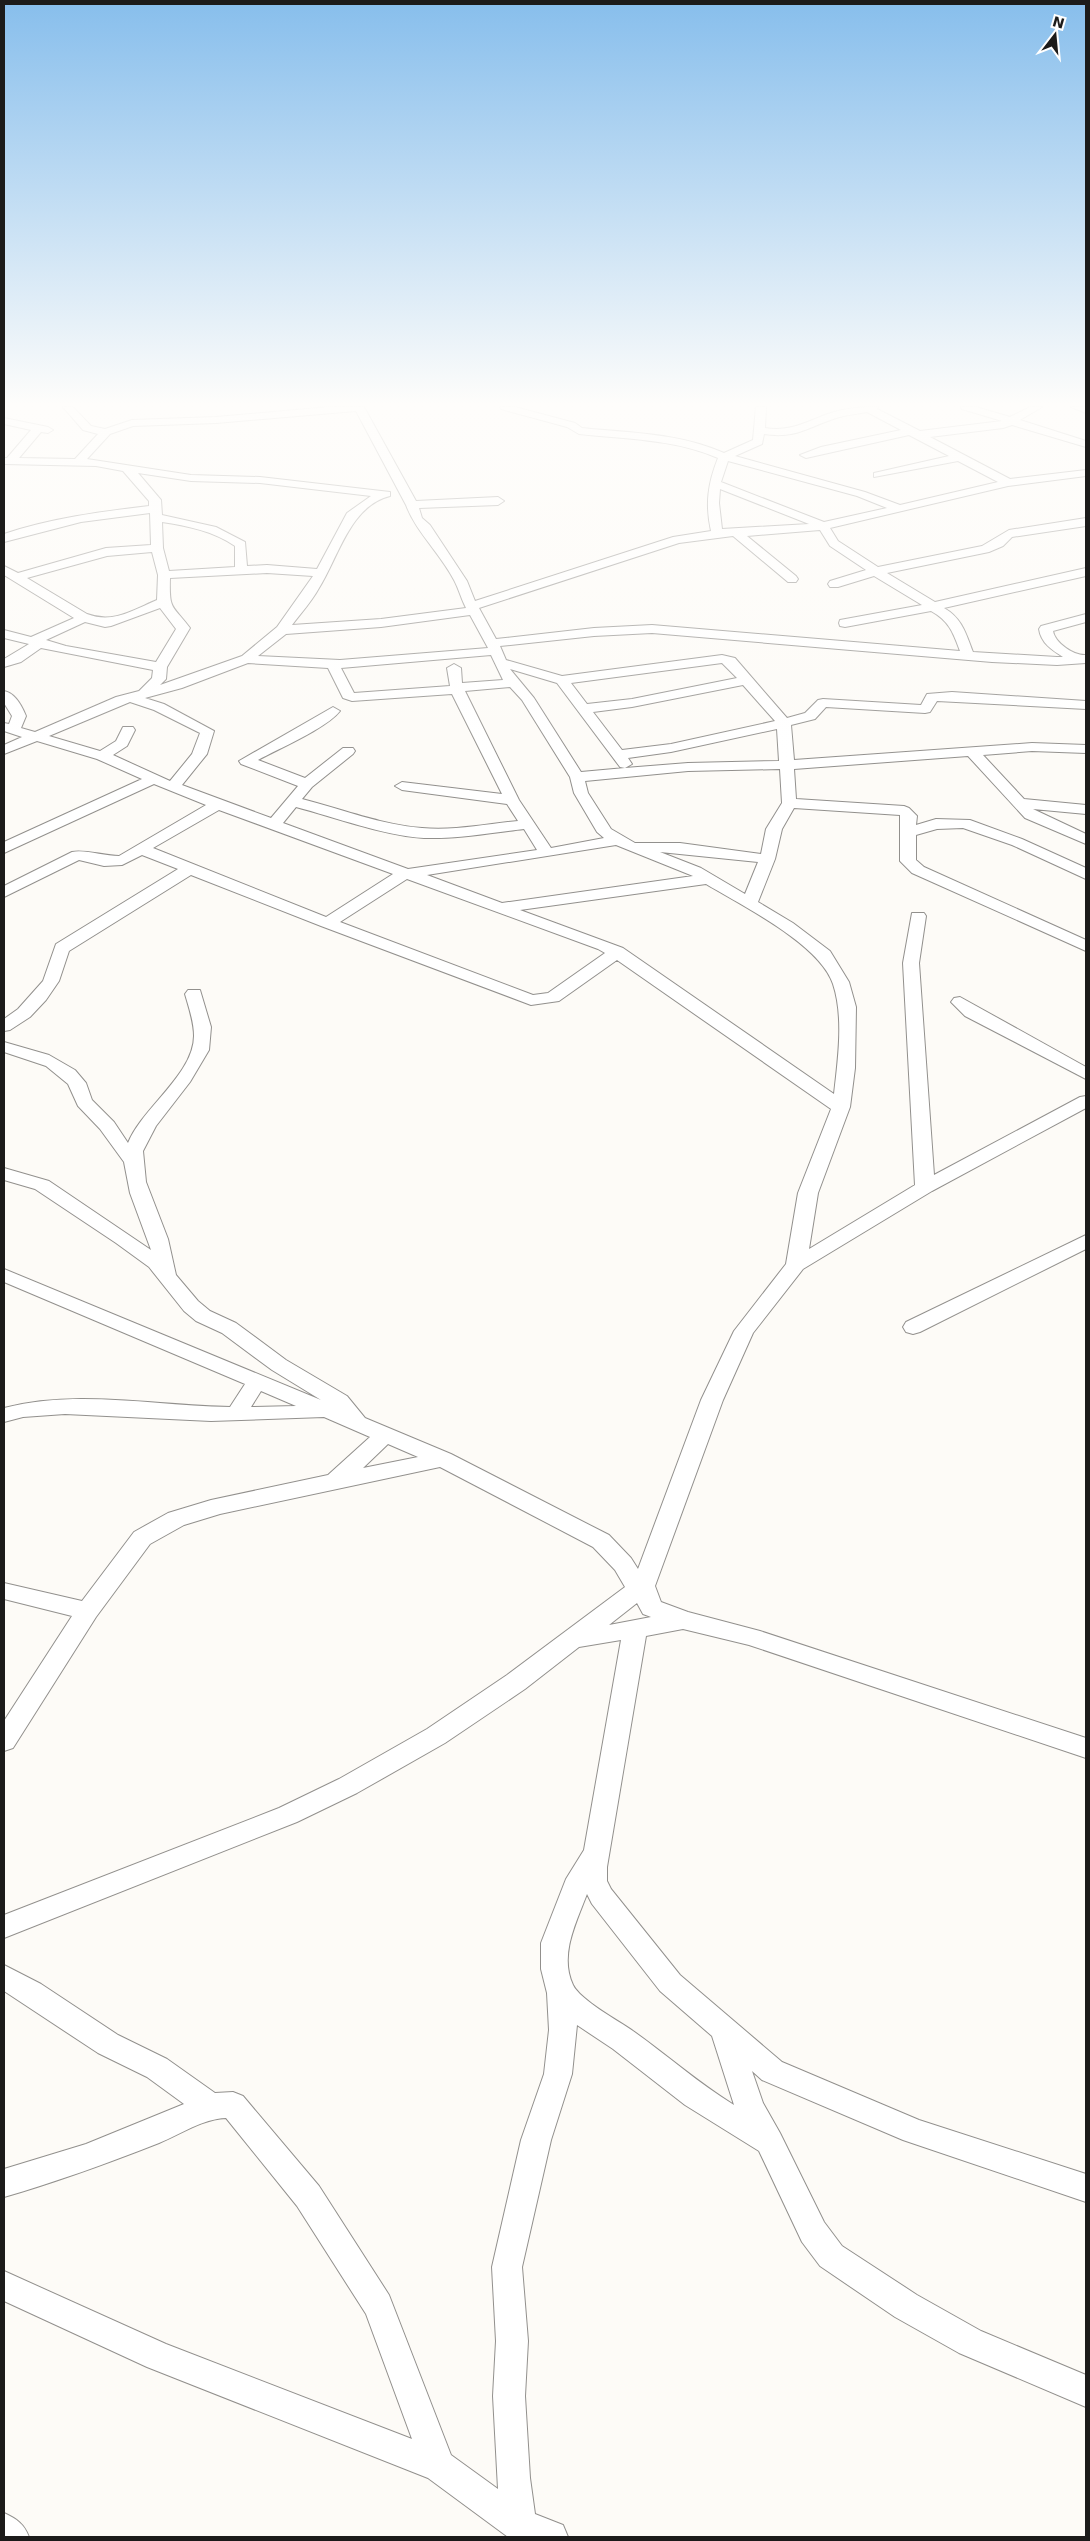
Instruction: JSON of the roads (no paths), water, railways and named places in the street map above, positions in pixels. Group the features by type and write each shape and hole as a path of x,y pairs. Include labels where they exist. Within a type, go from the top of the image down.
{"street":[{"path":"4,538 47,526"},
{"path":"145,692 158,679 160,667 183,628 174,621 163,602 164,575 157,548 156,526"},
{"path":"194,526 233,539 240,545 241,570"},
{"path":"4,750 129,697 177,685 247,659 282,630 313,588 346,526"},
{"path":"424,526 461,581 473,609 513,683 526,698 576,777 582,793 600,825 624,843 695,871 750,902 787,926 824,955 841,982 847,1007 846,1068 841,1107 808,1193 796,1265"},
{"path":"716,526 717,533"},
{"path":"282,630 381,623 473,609 677,540 717,533 738,534 822,526 834,543 876,572 949,616 957,626 968,656"},
{"path":"834,584 876,572 985,549 999,543 1001,539 1009,534 1063,526"},
{"path":"738,534 792,579"},
{"path":"18,578 106,552 157,548"},
{"path":"164,575 267,569 320,573"},
{"path":"4,570 84,618 100,622 111,622 163,602"},
{"path":"845,623 935,606 1086,572"},
{"path":"4,664 16,660 38,641 84,618"},
{"path":"1083,662 1053,644 1046,633 1046,629 1086,618"},
{"path":"247,659 281,663 334,665 496,652 594,632 652,629 968,656 1083,662"},
{"path":"4,634 38,641 65,650 160,667"},
{"path":"496,652 562,680 631,771"},
{"path":"562,680 722,659 730,661 784,723 785,765 789,804 774,829 767,859 750,902"},
{"path":"334,665 348,695 352,697 457,690 513,683"},
{"path":"454,668 457,690 512,800 547,853"},
{"path":"583,708 632,702 746,680"},
{"path":"4,695 15,707 19,716 8,728 102,756 172,788 404,874 582,937 617,952 841,1107"},
{"path":"618,755 671,748 784,723 810,716 823,703 925,709 932,697 939,696 1086,705"},
{"path":"129,697 159,707 207,731 207,738 200,750 188,769 172,788"},
{"path":"307,784 246,761 316,724 333,711"},
{"path":"102,756 122,744 128,730"},
{"path":"576,777 688,767 785,765 1032,747 1086,749"},
{"path":"273,825 307,784 348,751"},
{"path":"972,752 1030,815 1086,839"},
{"path":"4,848 154,779"},
{"path":"402,786 512,800"},
{"path":"292,802 396,829 423,833 470,831 527,824"},
{"path":"1017,803 1086,809"},
{"path":"4,892 77,855 113,862 122,860 218,804"},
{"path":"789,804 904,811 909,816 908,861 918,870 1086,946"},
{"path":"910,832 936,824 965,823 1017,842 1086,874"},
{"path":"327,923 404,874 547,853 624,843 767,859"},
{"path":"141,849 188,870 531,1000 553,997 617,952"},
{"path":"4,1026 24,1014 40,996 51,981 62,948 188,870"},
{"path":"500,908 709,879"},
{"path":"918,916 911,963 926,1187"},
{"path":"167,1276 156,1236 138,1192 133,1160 134,1149 144,1131 186,1074 204,1040 194,994"},
{"path":"960,1002 971,1012 1086,1074"},
{"path":"4,1047 30,1052 68,1073 76,1082 83,1101 110,1129 121,1149 133,1160"},
{"path":"4,1927 288,1815 348,1786 436,1736 516,1682 572,1640 640,1588 712,1400 744,1331 796,1265 926,1187 1086,1101"},
{"path":"4,1174 42,1185 123,1238 156,1263 190,1306 203,1316 229,1328 279,1365 339,1401 359,1424"},
{"path":"912,1327 1086,1241"},
{"path":"4,1275 443,1459 601,1542 623,1564 651,1608 683,1620 752,1637 1086,1748"},
{"path":"236,1414 257,1381"},
{"path":"4,1415 38,1407 276,1415 327,1410"},
{"path":"335,1482 385,1435"},
{"path":"4,1740 88,1611 142,1538 176,1519 219,1506 443,1459"},
{"path":"4,1591 88,1611"},
{"path":"572,1640 683,1620"},
{"path":"635,1628 597,1851 594,1881 600,1896 670,1983 772,2072 913,2131 1066,2183 1086,2188"},
{"path":"520,2525 512,2469 509,2396 512,2341 507,2267 536,2140 558,2074 564,2030 561,1993 555,1969 555,1943 579,1879 597,1851"},
{"path":"4,1977 31,1992 108,2044 157,2068 210,2106"},
{"path":"561,1993 585,2015 623,2040 695,2096 770,2142"},
{"path":"724,2029 750,2108 770,2142 813,2232 831,2256 906,2306 970,2342 1086,2391"},
{"path":"4,2182 88,2157 152,2132 210,2106 233,2105 308,2196 378,2306 439,2466"},
{"path":"4,2286 158,2356 439,2466 520,2525 551,2537"},
{"path":"4,2530 12,2537"}]}
